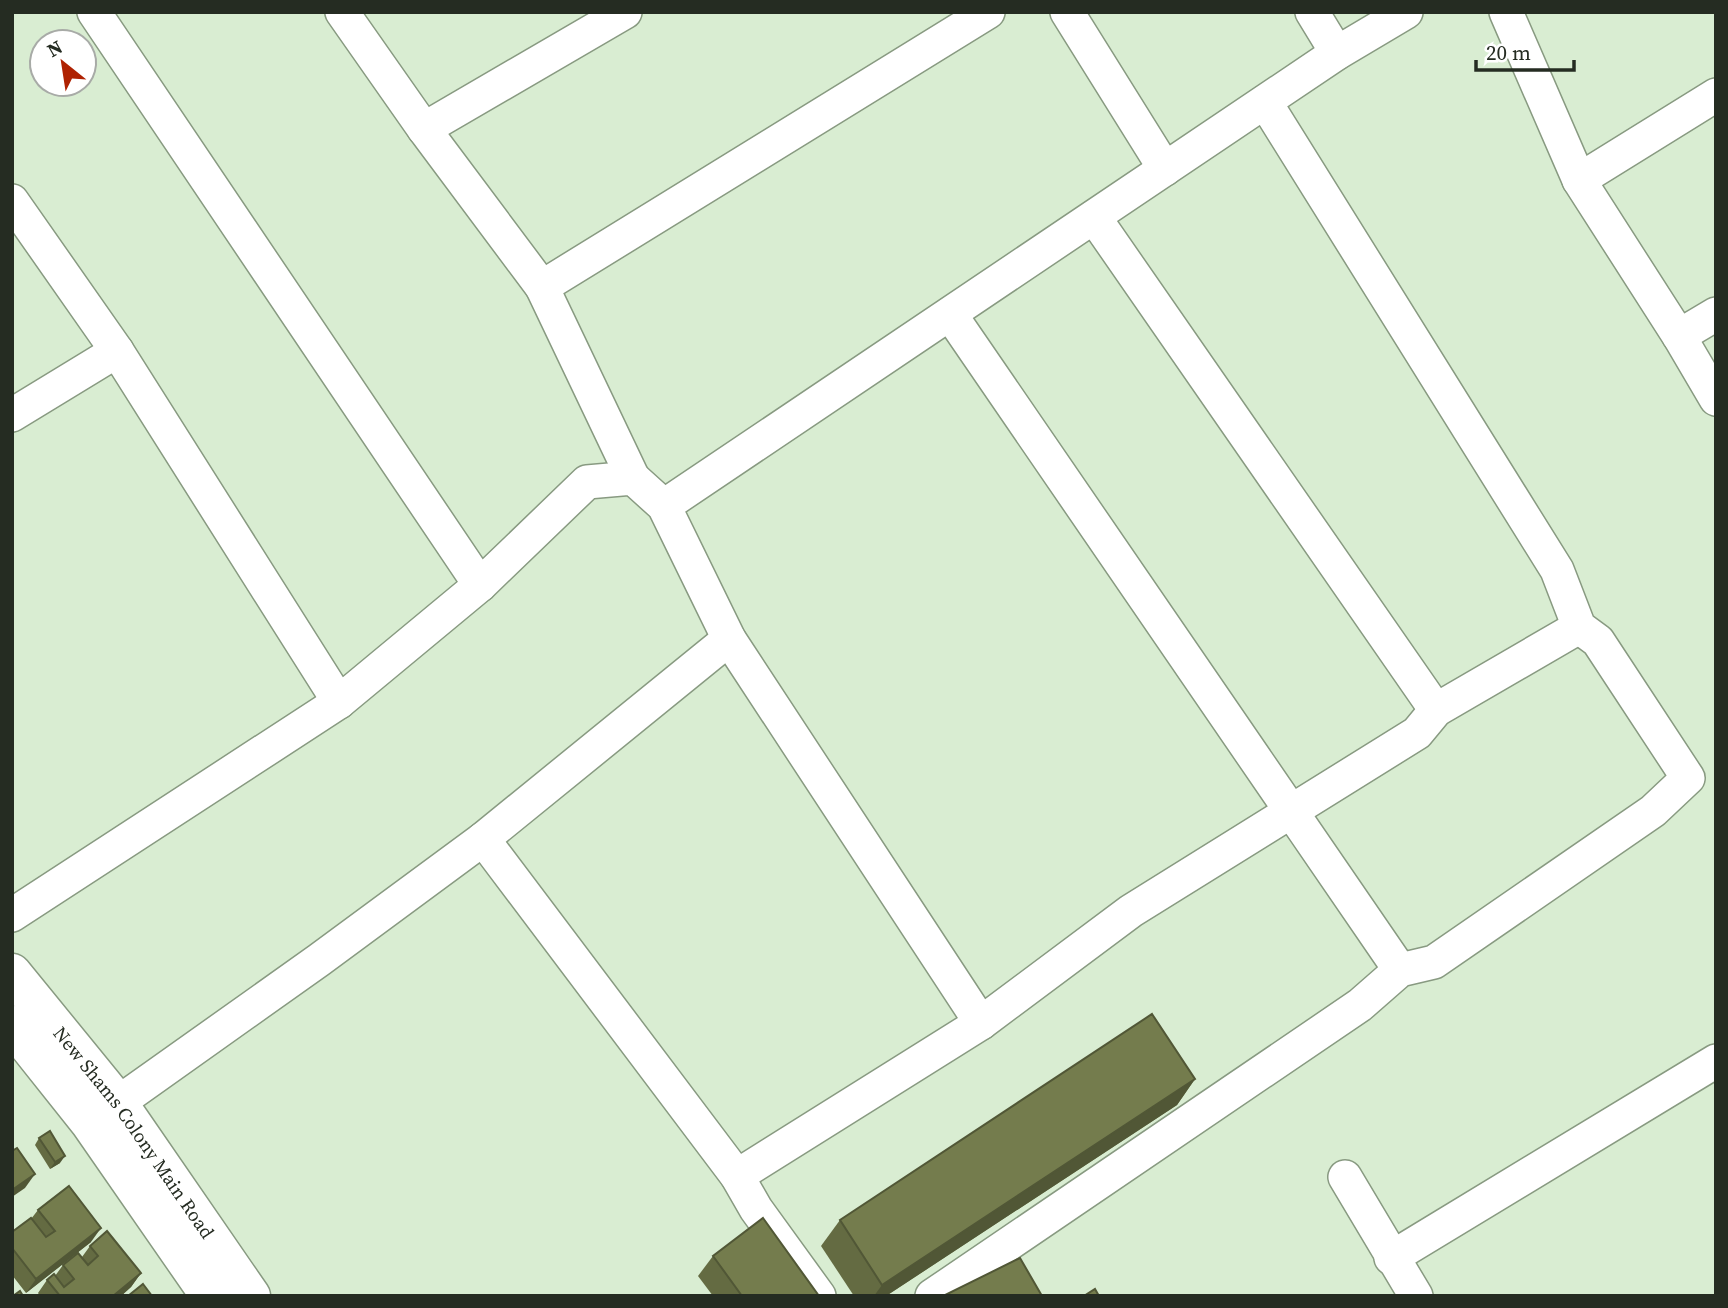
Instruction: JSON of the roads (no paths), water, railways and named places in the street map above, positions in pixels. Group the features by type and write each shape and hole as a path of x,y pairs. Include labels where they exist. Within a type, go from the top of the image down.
{"main road":[{"name":"New Shams Colony Main Road","path":"12,973 104,1113 210,1296"},
{"name":"New Shams Colony Main Road","path":"12,1025 104,1113 251,1296"}],"street":[{"path":"94,12 480,585"},
{"path":"342,12 424,129 542,287 633,478 664,506 729,639 981,1023"},
{"path":"424,129 625,12"},
{"path":"542,287 988,12"},
{"path":"1067,12 1165,169"},
{"path":"1312,12 1337,53"},
{"path":"664,506 1337,53 1406,12"},
{"path":"1506,12 1578,180 1679,336 1716,399"},
{"path":"1578,180 1716,95"},
{"path":"932,1296 1360,1005 1400,970 1434,962 1653,811 1688,778 1598,641 1579,627 1558,570 1265,102"},
{"path":"12,201 117,351 339,702"},
{"path":"1094,217 1436,710"},
{"path":"950,314 1400,970"},
{"path":"1679,336 1716,314"},
{"path":"12,415 117,351"},
{"path":"12,915 339,702 480,585 587,482 633,478"},
{"path":"737,1176 981,1023 1131,911 1416,733 1436,710 1579,627"},
{"path":"104,1113 319,961 483,839 729,639"},
{"path":"483,839 737,1176 756,1209 818,1296"},
{"path":"1391,1258 1716,1061"},
{"path":"1345,1177 1416,1296"}]}
